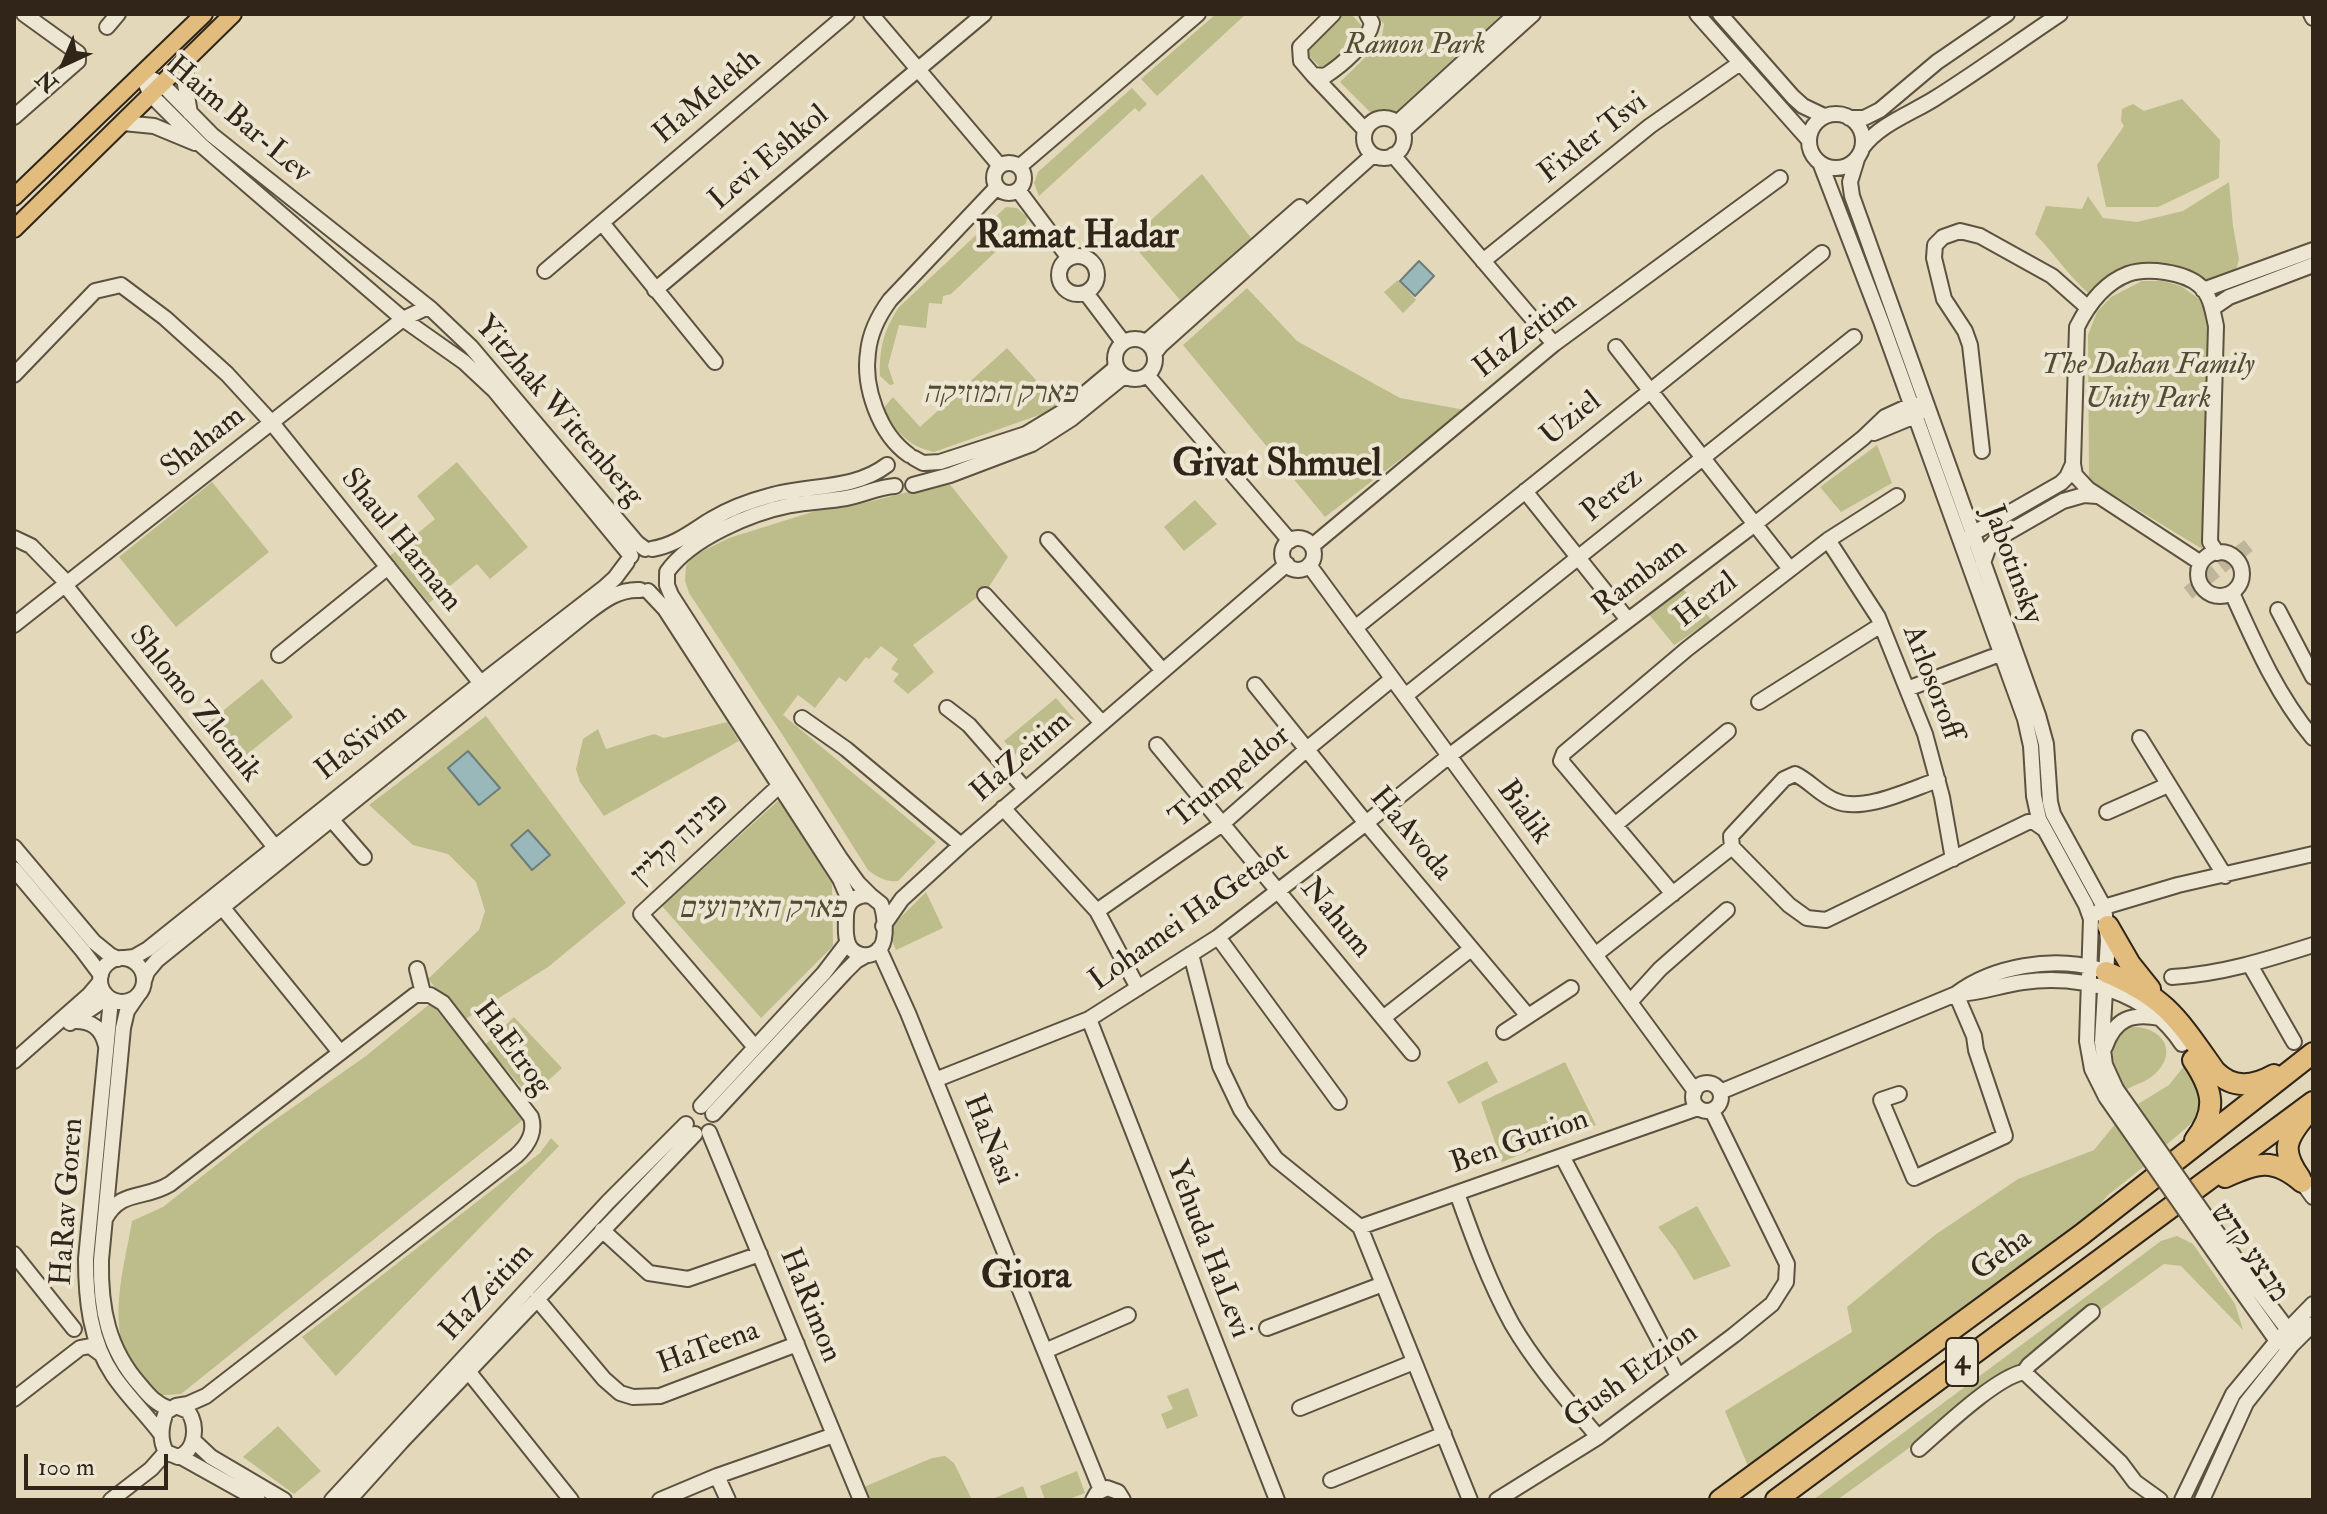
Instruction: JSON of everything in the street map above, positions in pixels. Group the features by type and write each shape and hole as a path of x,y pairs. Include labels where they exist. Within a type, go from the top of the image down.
{"highway":[{"path":"2101,917 2164,1012"},
{"path":"2094,973 2142,989 2183,1026 2222,1079 2233,1084 2242,1086 2266,1080 2313,1053"},
{"path":"2181,1157 2205,1124 2212,1103 2206,1080 2182,1044"},
{"name":"Geha","path":"1720,1500 2081,1235 2313,1053"},
{"path":"2308,1189 2290,1161 2287,1142 2313,1104"},
{"name":"Geha","path":"1776,1500 2313,1104"},
{"path":"2192,1191 2258,1165 2274,1164 2284,1168 2308,1189"}],"main road":[{"path":"14,197 204,14"},
{"path":"14,229 233,14"}],"street":[{"path":"14,117 78,61 78,53 24,14"},
{"path":"107,27 118,14"},
{"name":"HaMelekh","path":"545,271 847,14"},
{"path":"871,14 1000,166"},
{"name":"Levi Eshkol","path":"655,290 984,14"},
{"path":"1019,167 1198,14"},
{"path":"1333,14 1300,47 1301,61 1368,126"},
{"path":"1313,75 1325,76 1334,70 1370,32 1372,23 1367,14"},
{"path":"1400,127 1387,118 1368,126 1363,136 1370,152 1387,158 1401,148 1400,127 1516,14"},
{"path":"1400,127 1533,14"},
{"path":"1697,14 1808,139"},
{"path":"1720,14 1803,106 1824,116 1838,114 1859,126 1862,134 1860,154"},
{"path":"1849,118 1864,118 1880,110 1937,62 2007,14"},
{"path":"1824,116 1811,128 1808,139 1810,153 1821,165 1836,169 1851,164 1870,138 1881,129 1936,98 2060,14"},
{"path":"187,59 185,84 191,113"},
{"name":"Fixler Tsvi","path":"1483,261 1650,126 1740,63"},
{"path":"1334,70 1337,86 1368,126"},
{"name":"Haim Bar-Lev","path":"142,74 201,145 403,319"},
{"name":"Haim Bar-Lev","path":"156,90 191,113 212,135 430,308"},
{"path":"123,123 154,126 201,145"},
{"path":"1150,348 1370,152"},
{"name":"Jabotinsky","path":"1860,154 1850,182 1852,196 1963,549 2025,719 2034,767 2036,809 2086,905 2101,917"},
{"path":"1393,155 1554,344"},
{"path":"1010,163 1019,167 1024,176 1018,190 1005,192 997,187 994,174 1000,166 1010,163"},
{"name":"Jabotinsky","path":"1821,165 1918,408 1965,513 2038,715 2046,744 2053,814 2101,917 2094,973"},
{"name":"HaZeitim","path":"1312,546 1554,344 1780,178"},
{"path":"895,486 886,475 889,444 873,396 867,365 875,326 890,300 997,187"},
{"path":"1018,190 1069,258"},
{"path":"602,223 715,362"},
{"path":"1982,451 1970,345 1965,331 1944,299 1934,258 1935,245 1943,237 1960,231 1980,236 2052,276 2087,307"},
{"name":"Uziel","path":"1355,628 1822,253"},
{"path":"2203,290 2313,253"},
{"path":"2213,308 2313,253"},
{"path":"1085,257 1094,265 1097,278 1086,293 1074,294 1061,283 1059,271 1069,258 1085,257"},
{"path":"2201,563 2097,496 2075,475 2077,327 2087,307 2106,287 2129,273 2168,272 2188,278 2203,290 2213,308 2216,326 2210,542 2217,553"},
{"name":"Shaul Harnam","path":"14,375 95,291 121,285 165,318 227,374 272,423 484,688"},
{"path":"1086,293 1123,342"},
{"name":"Shaham","path":"14,625 403,319 430,308"},
{"name":"Yitzhak Wittenberg","path":"430,308 471,347 637,543 639,554"},
{"name":"Yitzhak Wittenberg","path":"403,319 464,362 495,391 639,554"},
{"name":"Perez","path":"1405,696 1854,337"},
{"path":"884,426 898,446 912,456 923,463 940,462 1026,434 1064,411 1113,370 1136,379 1147,375 1154,365 1150,348 1135,339 1123,342 1115,353 1120,371"},
{"path":"1616,347 1790,569"},
{"path":"644,590 660,586 680,556 688,550 721,530 751,517 783,507 844,498 881,488 905,488 950,475 1032,444 1071,419 1120,371"},
{"path":"1147,375 1290,541"},
{"name":"Rambam","path":"1449,756 1755,524 1863,438 1918,408"},
{"path":"888,462 899,454 912,456 920,467 913,485"},
{"name":"HaSivim","path":"141,988 147,972 157,960 222,907 279,852 331,819 605,587 639,554 670,545 715,517 758,500 790,491 856,481 879,472 888,462"},
{"path":"1963,549 1972,534 2061,483 2073,464"},
{"path":"1525,491 1628,620"},
{"path":"1983,563 1991,544 2008,533 2063,501 2084,495 2097,496"},
{"name":"Herzl","path":"1615,825 1561,761 1564,753 1687,649 1790,569 1828,540 1897,496"},
{"path":"1965,513 1978,522 1997,520"},
{"name":"Shlomo Zlotnik","path":"14,538 31,546 66,584 279,852"},
{"path":"1299,538 1312,546 1314,556 1309,565 1295,569 1287,564 1283,555 1290,541 1299,538"},
{"path":"1048,540 1163,671"},
{"name":"Arlosoroff","path":"1828,540 1881,625 1925,734 1938,780 1953,859"},
{"path":"2217,553 2231,555 2240,567 2241,581 2232,593 2215,596 2204,590 2199,580 2201,563 2217,553"},
{"path":"707,1110 714,1124 697,1130 689,1111 707,1110 856,961 884,941 883,926 876,900 858,883 840,858 671,595 662,556 639,554 626,575 629,582 644,590 665,609 840,879 850,902"},
{"name":"HaZeitim","path":"876,900 894,904 902,899 1287,564"},
{"name":"Bialik","path":"1309,565 1695,1091"},
{"path":"279,655 388,567"},
{"name":"HaSivim","path":"121,959 134,957 148,949 279,852 484,688 611,596 630,589 644,590"},
{"path":"2232,593 2265,667 2313,738"},
{"path":"985,595 1102,723"},
{"path":"2278,610 2313,677"},
{"path":"1759,702 1881,625"},
{"path":"1907,689 1992,657"},
{"name":"Trumpeldor","path":"1097,911 1222,824 1392,679"},
{"name":"HaAvoda","path":"1255,685 1528,1016"},
{"path":"947,708 969,725 1025,789"},
{"path":"802,718 846,749 961,845"},
{"path":"1673,894 1615,825 1728,731"},
{"path":"2140,738 2225,876"},
{"name":"Nahum","path":"1157,745 1412,1053"},
{"name":"Lohamei HaGetaot","path":"935,1080 1089,1019 1218,937 1449,756"},
{"path":"1938,780 1861,805 1840,803 1823,795 1795,774 1784,779 1731,836 1732,847 1789,905 1807,918 1826,920 2028,822 2034,822 2044,829"},
{"name":"פנינה קליין","path":"754,1046 641,914 780,785"},
{"path":"2107,812 2168,785"},
{"path":"1003,808 1097,911 1138,988"},
{"path":"331,819 364,857"},
{"path":"14,847 94,942 110,955 131,960 140,969 141,988 126,1002 110,998 20,1056"},
{"path":"1595,955 1732,847"},
{"path":"2101,917 2178,885 2313,854"},
{"path":"14,869 83,951 110,998"},
{"path":"872,952 854,952 847,943 846,913 850,902 859,896 876,900"},
{"name":"HaZeitim","path":"883,926 902,899"},
{"path":"222,907 339,1051"},
{"path":"1630,1002 1660,969 1727,910"},
{"name":"Jabotinsky","path":"2094,973 2092,943 2101,917"},
{"path":"1218,937 1339,1102"},
{"path":"707,1110 754,1046 824,973 847,943"},
{"path":"2172,977 2204,975 2250,965 2313,945"},
{"path":"1383,1018 1471,949"},
{"name":"HaNasi","path":"872,952 908,1013 1045,1351 1097,1495"},
{"path":"1191,954 1220,1066 1241,1110 1276,1159 1360,1227 1470,1500"},
{"path":"20,1056 89,995 107,964 121,959"},
{"path":"1720,1092 1956,994 1969,984 1999,972 2043,965 2094,973 2089,984 2051,979 2022,982 1973,994 1956,994"},
{"path":"2250,965 2294,1042"},
{"path":"105,1219 120,1200 151,1193 170,1184 339,1051 407,1000 423,993 417,969"},
{"name":"מבצע קדש","path":"2094,973 2103,1055 2111,1093"},
{"path":"2051,979 2072,990 2088,1014"},
{"name":"מבצע קדש","path":"2089,984 2089,1057 2243,1282 2286,1339"},
{"name":"HaRav Goren","path":"141,988 127,1011 123,1028 101,1260 101,1293 114,1348 151,1399 173,1408"},
{"path":"1504,1032 1571,988"},
{"name":"HaEtrog","path":"173,1408 206,1396 516,1156 528,1142 533,1124 528,1111 443,1003 423,993"},
{"path":"1899,1094 1881,1100 1914,1178 2005,1136 1974,1036 1956,994"},
{"name":"HaRav Goren","path":"110,998 86,1259 87,1294 101,1354 113,1375 161,1434"},
{"path":"2103,1055 2109,1036 2124,1021 2142,1015 2164,1012 2182,1044"},
{"name":"Yehuda HaLevi","path":"1089,1019 1277,1500"},
{"path":"73,1021 88,1022 99,1029 107,1049"},
{"path":"1710,1084 1720,1092 1720,1105 1705,1109 1694,1100 1695,1091 1701,1085 1710,1084"},
{"name":"Ben Gurion","path":"1360,1227 1705,1109"},
{"name":"Gush Etzion","path":"1497,1500 1598,1437 1734,1335 1772,1304 1786,1282 1787,1264 1705,1109"},
{"name":"HaZeitim","path":"349,1500 697,1130"},
{"name":"HaZeitim","path":"332,1500 608,1202 697,1130"},
{"name":"HaRimon","path":"697,1130 760,1254 861,1500"},
{"path":"1562,1156 1678,1376"},
{"path":"109,1175 120,1189 135,1196"},
{"path":"1457,1193 1479,1256 1513,1324 1547,1376 1598,1437"},
{"path":"602,1230 649,1273 688,1279 760,1254"},
{"path":"14,1254 74,1329"},
{"path":"1267,1328 1383,1284"},
{"name":"HaTeena","path":"537,1299 604,1379 620,1393 633,1397 660,1396 797,1344"},
{"path":"2202,1500 2246,1403 2286,1339 2313,1304"},
{"path":"1919,1449 1992,1388 2024,1372 2092,1312"},
{"path":"1045,1351 1128,1315"},
{"path":"2182,1500 2233,1394 2286,1339 2313,1324"},
{"path":"14,1399 80,1348 90,1346 101,1354"},
{"path":"1300,1408 1414,1362"},
{"path":"468,1371 571,1500"},
{"path":"2024,1372 2120,1462 2135,1482 2160,1500"},
{"name":"HaEtrog","path":"193,1423 196,1410 206,1396"},
{"path":"181,1457 193,1440 193,1423 188,1411 173,1408 164,1418 161,1434 166,1452 173,1457 181,1457 258,1500"},
{"path":"1331,1480 1444,1434"},
{"path":"660,1500 717,1476 834,1435"},
{"path":"193,1440 211,1457 284,1500"},
{"path":"111,1500 151,1469 166,1452"},
{"path":"717,1476 728,1500"},
{"path":"1097,1495 1112,1489 1123,1500"}],"green space":[{"path":"1216,14 1246,14 1157,96 1141,79"},
{"path":"1344,14 1351,14 1361,25 1360,35 1327,67 1319,66 1307,50"},
{"name":"Ramon Park","path":"1375,14 1502,14 1394,113 1382,110 1371,113 1340,82 1381,42 1384,24"},
{"path":"1132,88 1147,104 1139,112 1135,108 1039,196 1034,183 1038,172"},
{"path":"2182,99 2220,140 2219,178 2158,207 2106,207 2097,165 2124,126 2122,109 2133,104 2144,111"},
{"path":"1202,174 1251,238 1180,300 1129,240"},
{"path":"2229,182 2239,259 2236,271 2205,283 2175,265 2123,270 2088,293 2035,234 2046,206 2082,209 2088,196 2103,218 2137,222 2183,211"},
{"path":"1006,207 1017,208 1027,217 1026,223 951,294 943,296 942,304 929,303 926,328 899,325 888,366 894,384 890,385 880,376 880,357 886,332 899,307"},
{"path":"1398,280 1416,300 1403,313 1384,292"},
{"name":"The Dahan Family Unity Park","path":"2142,281 2163,281 2181,286 2199,299 2207,316 2209,433 2202,549 2089,480 2088,335 2097,312 2111,297"},
{"path":"1247,288 1297,341 1400,398 1465,410 1325,517 1183,345"},
{"name":"פארק המוזיקה","path":"1007,348 1064,411 1042,414 934,452 904,437 883,409 893,397 920,427"},
{"path":"1877,445 1892,483 1841,512 1820,487"},
{"path":"457,462 528,547 490,579 477,564 429,603 390,556 435,519 417,496"},
{"path":"212,482 269,552 176,627 119,557"},
{"path":"948,482 1008,557 987,590 913,645 934,672 908,694 893,681 899,674 891,669 898,659 881,646 869,659 866,657 846,682 839,677 815,708 798,695 783,715 936,842 898,881 890,881 868,870 689,593 685,581 686,566 693,556 729,538 825,508 856,505"},
{"path":"1195,500 1217,524 1184,551 1164,527"},
{"path":"1682,588 1712,620 1674,645 1647,612"},
{"path":"262,679 293,717 234,765 203,727"},
{"path":"1056,698 1075,720 1023,763 1004,741"},
{"path":"486,716 626,903 548,967 464,1020 428,979 479,930 485,911 476,882 448,854 413,845 369,805"},
{"path":"727,722 739,741 604,816 580,782 576,769 583,739 598,729 606,749 654,734 664,738"},
{"name":"פארק האירועים","path":"779,800 832,884 833,946 761,1018 662,906"},
{"path":"926,892 943,928 896,950 889,934 896,922"},
{"path":"431,1003 524,1119 181,1394 152,1396 127,1358 119,1321 120,1287 132,1221 163,1207 262,1129 366,1056"},
{"path":"514,1017 562,1068 530,1097 485,1045"},
{"path":"2130,1027 2140,1027 2157,1034 2166,1047 2166,1055 2153,1076 2127,1089 2112,1056 2116,1042"},
{"path":"1487,1061 1498,1082 1459,1104 1447,1082"},
{"path":"1565,1062 1596,1125 1502,1162 1481,1102"},
{"path":"2184,1066 2199,1092 2200,1110 2188,1127 2165,1146 2138,1104 2169,1085"},
{"path":"2116,1123 2145,1166 2108,1195 2078,1230 1750,1471 1725,1411 1852,1332 1847,1307 1935,1235 2018,1179 2094,1150"},
{"path":"551,1138 559,1146 336,1376 302,1337 540,1153"},
{"path":"1697,1206 1731,1266 1694,1280 1658,1227"},
{"path":"2177,1236 2193,1244 2235,1304 2243,1330 2181,1266 2164,1264 1837,1500 1813,1500 2161,1241"},
{"path":"1188,1388 1198,1416 1167,1429 1161,1414 1173,1409 1167,1396"},
{"path":"278,1426 321,1471 294,1494 243,1457"},
{"path":"945,1456 954,1463 972,1500 861,1500 857,1490 932,1458"},
{"path":"1077,1471 1085,1493 1067,1500 1045,1500 1040,1486"},
{"path":"1023,1486 1028,1500 990,1500"}],"water":[{"path":"1419,261 1434,276 1415,296 1400,281"},
{"path":"468,751 500,788 479,805 448,768"},
{"path":"528,830 550,855 532,870 511,845"}],"tunnel":[{"path":"2188,593 2249,545"}],"district":[{"name":"Ramat Hadar","path":"1077,239"},
{"name":"Givat Shmuel","path":"1277,467"},
{"name":"Giora","path":"1026,1279"}]}
